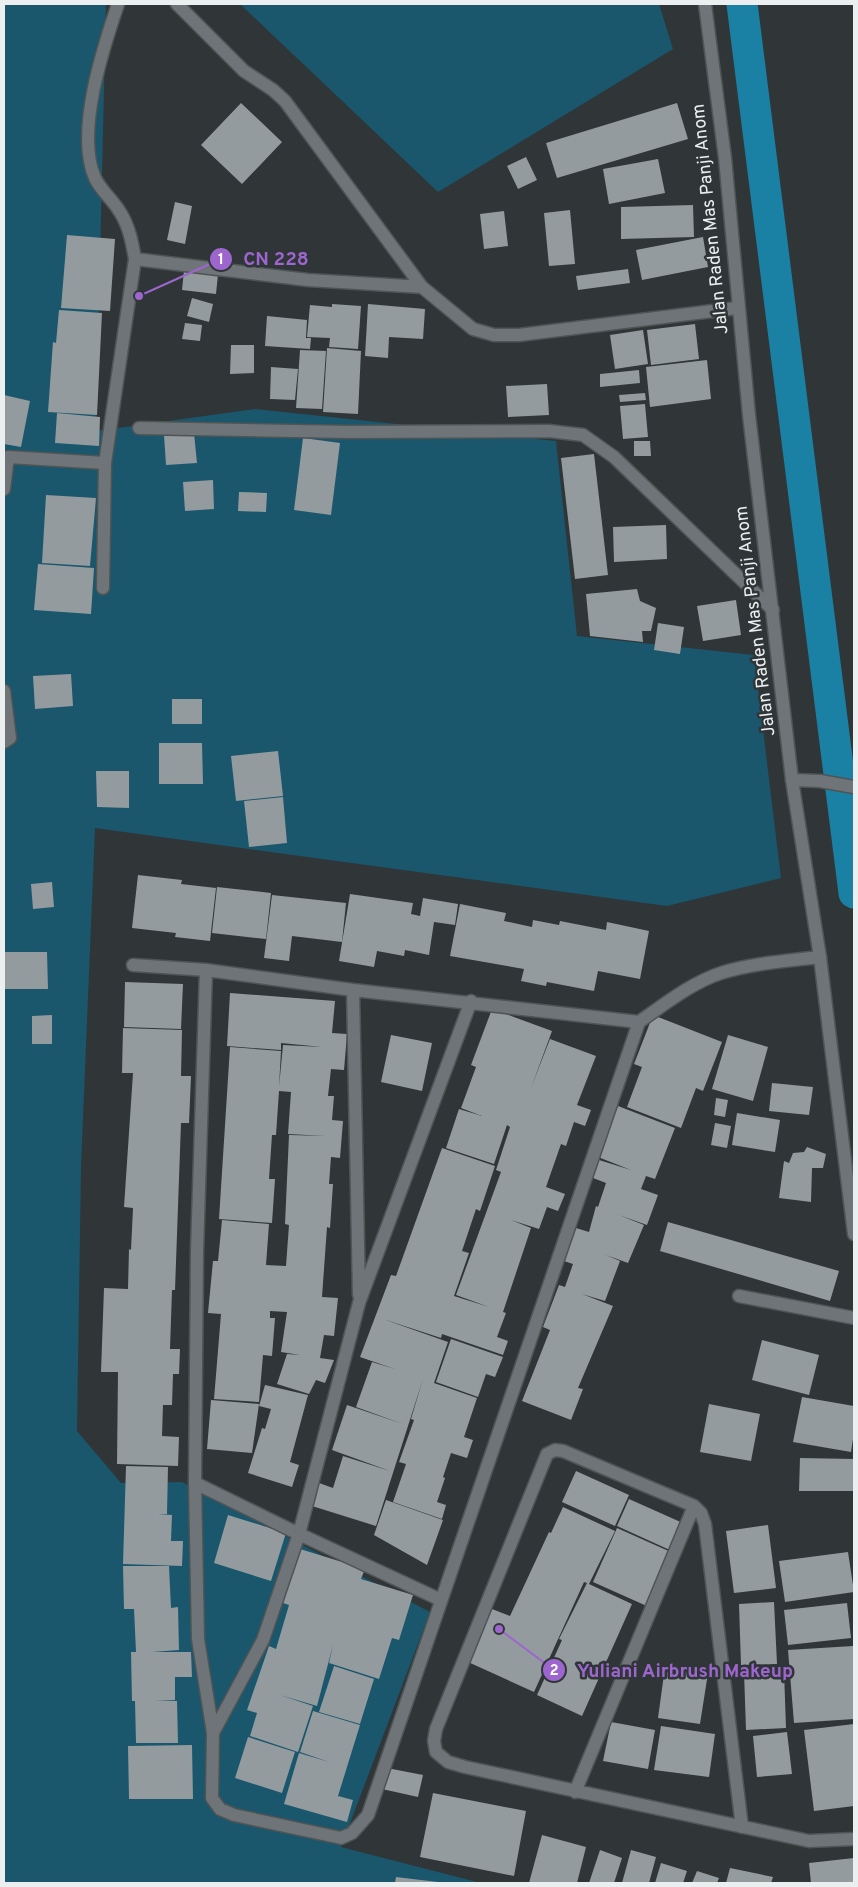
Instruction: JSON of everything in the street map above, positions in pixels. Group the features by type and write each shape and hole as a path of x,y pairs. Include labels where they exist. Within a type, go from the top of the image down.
{"street":[{"path":"103,588 105,463 135,259 130,232 120,212 96,179 89,150 94,84 118,4"},
{"path":"177,4 244,71 273,90 285,101 422,287 474,329 494,335 519,335 737,308"},
{"name":"Jalan Raden Mas Panji Anom","path":"705,4 725,158 737,308 792,780 820,957 854,1234"},
{"path":"135,259 308,280 422,287"},
{"path":"139,428 350,432 550,431 583,435 614,457 773,610"},
{"path":"4,489 6,457 105,463"},
{"path":"4,691 10,730 10,738 4,742"},
{"path":"792,780 820,781 854,787"},
{"path":"206,970 197,1251 195,1483 198,1639 213,1733 212,1798 220,1809 234,1815 334,1838 352,1833 368,1815 639,1022 681,993 720,974 741,968 820,957"},
{"path":"133,966 206,970 353,990 471,1001 639,1022"},
{"path":"353,990 359,1303"},
{"path":"213,1733 263,1640 299,1534 359,1303 471,1001"},
{"path":"739,1296 854,1318"},
{"path":"742,1827 705,1524 701,1513 694,1506 563,1451 555,1450 547,1454 439,1720 434,1742 436,1752 448,1762 575,1792 742,1827 809,1841 854,1839"},
{"path":"195,1483 441,1600"},
{"path":"575,1792 694,1506"}],"shaded area":[{"path":"4,4 106,4 96,431 255,409 556,441 577,636 754,655 781,878 667,906 95,828 81,1168 77,1431 121,1483 182,1482 430,1612 341,1847 481,1883 4,1883"},
{"path":"240,4 659,4 673,49 438,192"}],"building":[{"path":"241,103 282,142 242,184 201,145"},
{"path":"677,103 688,139 557,178 546,143"},
{"path":"526,157 537,180 518,189 507,166"},
{"path":"658,159 665,193 609,204 603,169"},
{"path":"175,202 192,206 185,244 167,240"},
{"path":"693,205 694,237 621,239 621,207"},
{"path":"570,210 575,264 549,266 544,213"},
{"path":"504,211 508,246 484,249 480,214"},
{"path":"67,235 115,239 110,311 61,308"},
{"path":"703,237 708,267 642,280 636,250"},
{"path":"628,269 630,283 578,290 576,276"},
{"path":"184,271 218,274 216,294 182,290"},
{"path":"192,298 213,304 209,322 187,316"},
{"path":"332,304 361,306 358,349 329,347 330,338 307,337 310,305 332,307"},
{"path":"368,304 425,309 423,339 389,337 388,358 365,356"},
{"path":"59,310 102,313 97,415 48,412 53,342 56,343"},
{"path":"267,316 307,320 306,338 311,338 310,349 265,346"},
{"path":"185,323 202,325 200,341 182,339"},
{"path":"695,324 699,359 651,365 647,330"},
{"path":"643,330 648,364 615,369 610,335"},
{"path":"231,345 254,345 254,373 230,374"},
{"path":"327,348 361,351 358,414 323,412"},
{"path":"300,350 326,351 322,409 296,408"},
{"path":"707,360 711,399 650,407 646,367"},
{"path":"271,367 298,369 295,400 270,399"},
{"path":"639,370 640,383 600,387 600,374"},
{"path":"547,384 549,415 508,417 506,386"},
{"path":"645,393 646,400 620,402 619,395"},
{"path":"4,395 30,401 21,447 4,444"},
{"path":"645,404 648,437 623,439 620,406"},
{"path":"57,413 100,417 99,446 55,443"},
{"path":"194,433 197,463 166,465 164,435"},
{"path":"303,438 340,443 331,515 294,510"},
{"path":"634,441 650,441 651,456 634,456"},
{"path":"594,454 608,575 575,579 561,458"},
{"path":"213,480 214,509 185,511 183,482"},
{"path":"239,492 267,493 266,512 238,511"},
{"path":"46,495 96,498 90,566 42,563"},
{"path":"666,525 667,559 614,562 613,527"},
{"path":"38,564 94,568 91,614 34,610"},
{"path":"637,589 640,601 656,608 651,631 642,631 643,642 590,636 586,594"},
{"path":"736,600 741,635 703,641 697,606"},
{"path":"658,623 684,627 680,654 654,650"},
{"path":"71,674 73,706 35,709 33,676"},
{"path":"172,699 202,699 202,724 172,724"},
{"path":"159,743 202,743 203,784 159,784"},
{"path":"278,751 283,796 236,801 231,756"},
{"path":"96,771 129,771 129,808 97,807"},
{"path":"283,797 287,843 249,847 244,801"},
{"path":"138,875 182,880 181,884 216,888 210,941 175,937 176,933 132,928"},
{"path":"52,882 54,907 33,909 31,884"},
{"path":"217,887 271,893 266,939 212,933"},
{"path":"350,894 413,903 411,914 420,916 423,898 458,904 455,925 434,922 429,955 405,950 404,956 377,951 374,967 339,961"},
{"path":"272,895 346,903 342,942 292,936 289,961 264,958"},
{"path":"460,904 506,913 504,921 532,927 533,920 559,925 560,921 606,930 607,922 649,931 640,979 598,971 594,991 547,982 546,986 521,981 524,969 450,956"},
{"path":"4,952 47,952 48,989 4,989"},
{"path":"125,982 183,984 181,1029 124,1027"},
{"path":"230,993 335,1001 332,1033 347,1034 344,1070 331,1069 328,1096 334,1096 332,1120 343,1121 340,1158 331,1157 329,1184 333,1184 330,1228 327,1227 322,1297 338,1298 334,1336 324,1335 320,1358 334,1360 325,1383 316,1380 309,1394 277,1384 287,1354 300,1355 281,1352 287,1312 270,1311 270,1318 275,1318 272,1356 263,1355 259,1402 214,1399 221,1314 208,1313 213,1261 218,1261 222,1220 269,1224 266,1265 286,1266 289,1225 285,1224 289,1135 326,1136 288,1134 291,1092 279,1091 276,1135 272,1135 269,1179 275,1179 272,1223 219,1219 230,1047 281,1051 279,1087 283,1045 322,1047 281,1043 281,1050 227,1046"},
{"path":"492,1009 552,1031 531,1088 550,1039 596,1056 577,1105 591,1110 585,1126 574,1122 566,1146 561,1144 546,1187 565,1194 558,1211 547,1207 539,1229 511,1220 531,1228 503,1312 506,1313 497,1337 508,1341 503,1355 442,1334 441,1338 383,1319 448,1342 434,1383 477,1398 464,1437 473,1440 467,1458 451,1453 443,1477 445,1478 437,1502 446,1505 442,1519 393,1502 406,1464 399,1462 414,1420 411,1419 423,1379 376,1526 312,1506 319,1483 333,1488 343,1456 390,1471 332,1450 347,1405 403,1424 356,1407 372,1362 395,1369 360,1357 391,1275 396,1276 442,1148 495,1166 480,1211 476,1209 462,1251 469,1253 454,1296 489,1307 456,1295 501,1172 496,1170 510,1127 507,1125 494,1164 446,1148 459,1109 482,1116 461,1108 476,1067 471,1065"},
{"path":"52,1015 52,1044 32,1044 32,1016"},
{"path":"653,1015 722,1042 703,1091 696,1088 681,1128 627,1107 642,1067 634,1064"},
{"path":"123,1028 182,1030 181,1076 191,1076 189,1123 181,1123 175,1290 172,1290 170,1349 180,1349 179,1374 173,1374 172,1405 163,1405 162,1436 179,1437 178,1466 117,1464 118,1372 101,1372 104,1288 128,1289 129,1249 131,1250 133,1208 124,1207 133,1073 122,1073"},
{"path":"391,1035 432,1043 422,1091 381,1082"},
{"path":"728,1035 768,1047 753,1101 712,1089"},
{"path":"772,1083 813,1087 809,1115 769,1111"},
{"path":"716,1098 728,1100 725,1117 714,1115"},
{"path":"618,1106 675,1128 655,1179 646,1176 641,1189 658,1195 647,1225 619,1215 644,1225 628,1263 606,1255 620,1261 605,1301 582,1294 613,1306 578,1388 583,1389 571,1420 522,1401 550,1330 543,1327 559,1285 565,1287 573,1264 564,1261 576,1228 589,1232 596,1206 598,1207 606,1183 593,1178 599,1160 631,1170 598,1157"},
{"path":"737,1113 780,1120 775,1152 732,1145"},
{"path":"715,1123 731,1126 727,1148 711,1145"},
{"path":"807,1147 826,1154 823,1168 812,1168 811,1202 779,1198 784,1161 789,1163 793,1153 804,1152"},
{"path":"668,1222 839,1271 830,1301 660,1251"},
{"path":"451,1339 503,1357 495,1377 486,1374 478,1397 436,1382"},
{"path":"762,1340 819,1355 809,1395 752,1380"},
{"path":"265,1385 308,1395 290,1462 299,1465 292,1487 248,1473 262,1428 265,1429 271,1409 259,1406"},
{"path":"802,1397 854,1406 854,1432 851,1452 793,1442"},
{"path":"211,1400 259,1404 252,1453 207,1449"},
{"path":"709,1404 760,1414 751,1461 700,1452"},
{"path":"800,1458 854,1459 854,1491 799,1491"},
{"path":"126,1466 168,1467 167,1514 158,1514 172,1515 171,1541 183,1541 182,1566 123,1564"},
{"path":"576,1471 629,1495 615,1526 562,1502"},
{"path":"629,1499 685,1524 672,1551 617,1526"},
{"path":"386,1500 443,1520 427,1565 374,1535"},
{"path":"563,1507 615,1531 589,1584 632,1604 582,1716 537,1695 562,1640 559,1639 587,1583 584,1582 534,1692 468,1662 492,1609 510,1616 549,1532 551,1533"},
{"path":"228,1515 286,1533 271,1581 214,1563"},
{"path":"768,1525 776,1588 734,1593 726,1531"},
{"path":"617,1528 673,1553 649,1607 593,1582"},
{"path":"300,1549 365,1569 361,1579 413,1595 399,1640 392,1638 379,1679 329,1663 333,1645 317,1706 280,1695 313,1706 298,1752 250,1736 257,1713 247,1710 269,1646 276,1649 289,1605 283,1603"},
{"path":"848,1552 854,1592 785,1602 779,1561"},
{"path":"123,1566 169,1566 171,1608 178,1607 179,1650 152,1652 191,1652 192,1677 175,1677 175,1700 155,1700 177,1701 178,1743 136,1743 135,1701 132,1701 131,1652 136,1652 134,1609 124,1609"},
{"path":"774,1602 777,1664 741,1665 739,1604"},
{"path":"847,1603 851,1638 788,1645 784,1610"},
{"path":"853,1646 854,1719 794,1723 788,1650"},
{"path":"334,1666 374,1679 360,1724 319,1712"},
{"path":"665,1667 708,1673 700,1724 658,1718"},
{"path":"784,1671 786,1728 746,1730 744,1672"},
{"path":"313,1711 360,1725 338,1796 353,1800 347,1822 284,1804 299,1753 329,1762 300,1752"},
{"path":"611,1722 655,1730 648,1769 603,1761"},
{"path":"854,1724 854,1806 814,1811 804,1730"},
{"path":"661,1726 715,1734 709,1777 654,1770"},
{"path":"787,1732 792,1774 757,1777 753,1736"},
{"path":"248,1737 295,1752 282,1793 235,1778"},
{"path":"192,1745 193,1799 129,1799 128,1746"},
{"path":"387,1768 423,1775 418,1797 382,1789"},
{"path":"433,1793 526,1811 514,1876 420,1857"},
{"path":"542,1835 586,1847 577,1883 529,1883"},
{"path":"600,1850 622,1858 614,1883 589,1883"},
{"path":"631,1850 656,1857 649,1883 622,1883"},
{"path":"854,1858 854,1883 811,1883 809,1863"},
{"path":"661,1863 687,1871 683,1883 655,1883"},
{"path":"730,1868 773,1877 771,1883 726,1883"},
{"path":"697,1871 719,1878 717,1883 692,1883"},
{"path":"396,1877 438,1882 438,1883 395,1883"}],"waterway":[{"path":"742,4 854,893"}],"place":[{"name":"CN 228","path":"139,296"},
{"name":"Yuliani Airbrush Makeup","path":"499,1629"}]}
